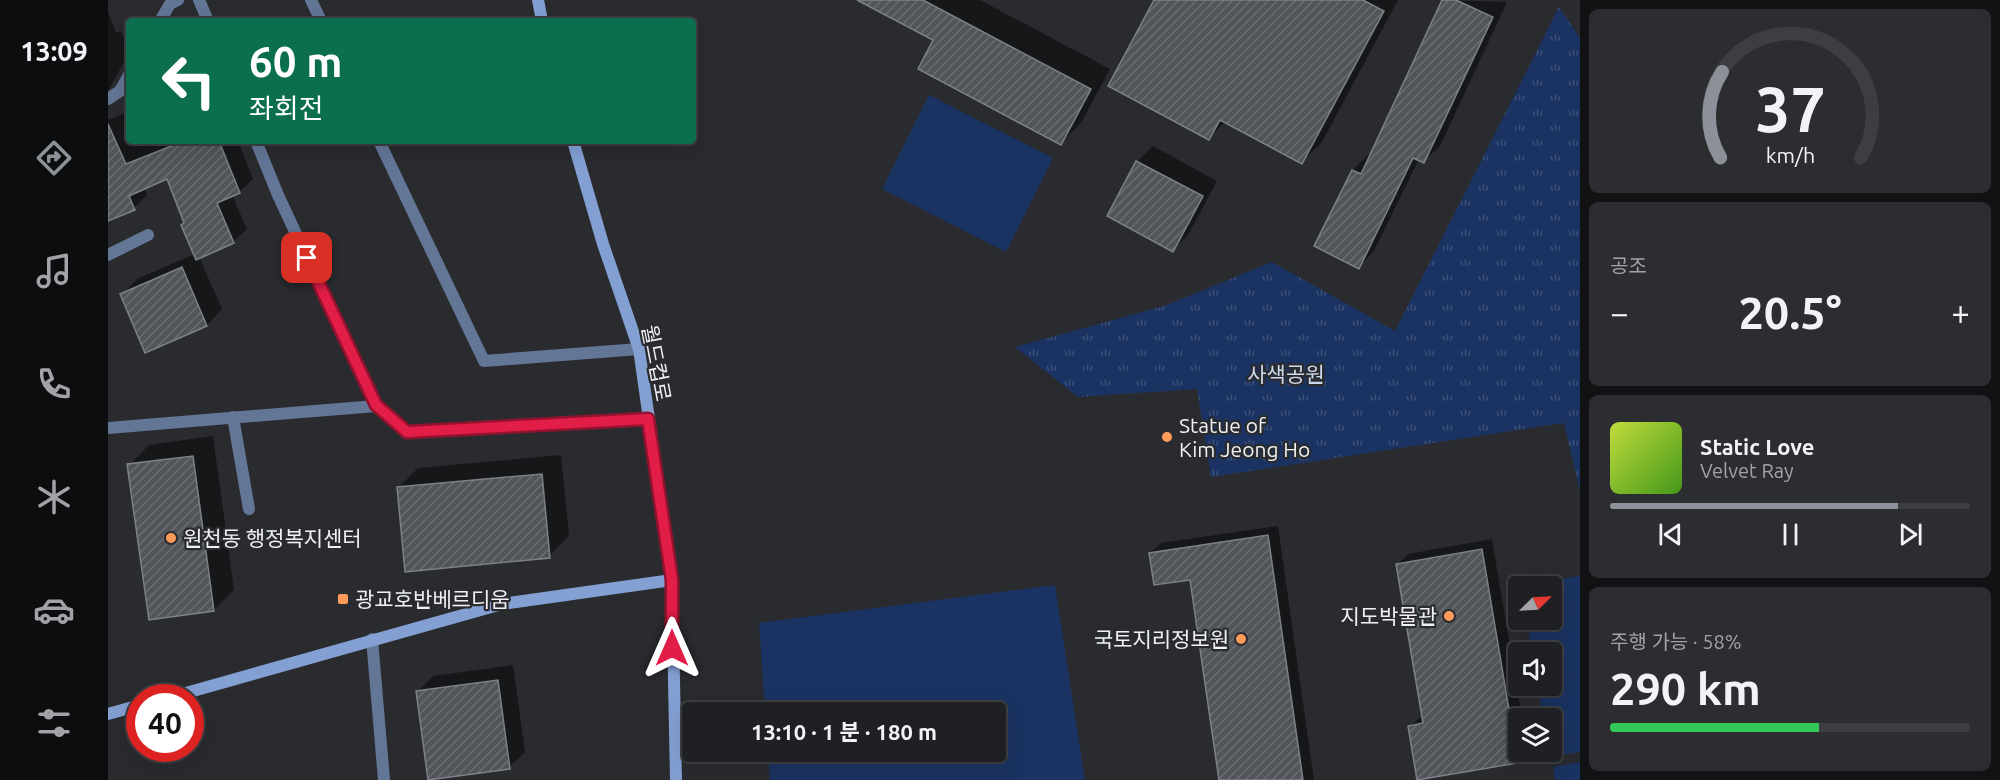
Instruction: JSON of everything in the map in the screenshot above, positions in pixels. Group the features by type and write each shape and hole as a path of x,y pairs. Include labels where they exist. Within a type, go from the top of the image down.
{"street":[{"path":"162,18 170,4 178,0"},
{"path":"199,0 207,18"},
{"path":"312,0 320,18"},
{"path":"538,0 541,18"},
{"path":"108,99 120,91 126,80"},
{"path":"257,144 278,195 376,405 407,432 648,419"},
{"path":"380,144 483,361 639,349"},
{"name":"월드컵로","path":"574,144 603,244 639,349 672,580 676,780"},
{"path":"108,255 148,236"},
{"path":"108,428 376,405"},
{"path":"233,417 249,509"},
{"path":"204,688 502,604 672,580"},
{"path":"372,639 384,780"},
{"path":"108,714 126,709"}],"green space":[{"name":"사색공원","path":"1559,7 1580,38 1580,491 1564,423 1211,477 1197,389 1078,397 1015,347 1164,306 1272,262 1395,331"},
{"path":"929,95 1053,158 1006,252 882,189"},
{"path":"1580,576 1580,752 1562,755 1562,708 1541,708 1540,696 1562,696 1562,642 1530,642 1529,630 1562,630 1562,579"},
{"path":"1055,585 1085,780 770,780 769,762 1006,762 1006,702 764,702 759,623"},
{"path":"1580,762 1580,780 1555,780 1553,767"}],"building":[{"path":"857,0 923,0 1091,89 1061,145 918,69 933,40"},
{"path":"1154,0 1363,0 1384,11 1302,164 1220,120 1209,140 1108,86"},
{"path":"1442,0 1456,0 1493,17 1424,163 1413,158 1359,269 1314,246 1352,170 1361,174"},
{"path":"108,124 126,164 176,144 220,144 240,193 217,203 234,243 196,260 181,225 184,223 167,179 129,196 135,210 108,221"},
{"path":"1136,161 1203,196 1173,252 1107,216"},
{"path":"182,267 207,326 145,353 120,294"},
{"name":"원천동 행정복지센터","path":"193,456 214,611 149,620 127,464"},
{"path":"542,474 550,558 405,572 397,487"},
{"name":"국토지리정보원","path":"1268,535 1303,780 1219,780 1190,580 1154,585 1149,553"},
{"name":"지도박물관","path":"1482,549 1509,708 1508,762 1518,763 1417,780 1408,726 1423,723 1396,564"},
{"path":"498,680 510,769 428,780 416,691"}],"place":[{"name":"Statue of Kim Jeong Ho","path":"1167,437"},
{"name":"원천동 행정복지센터","path":"171,538"},
{"name":"광교호반베르디움","path":"343,599"},
{"name":"지도박물관","path":"1449,616"},
{"name":"국토지리정보원","path":"1241,639"}],"route":[{"path":"307,258 376,405 407,432 648,419 672,580 672,648"}]}
